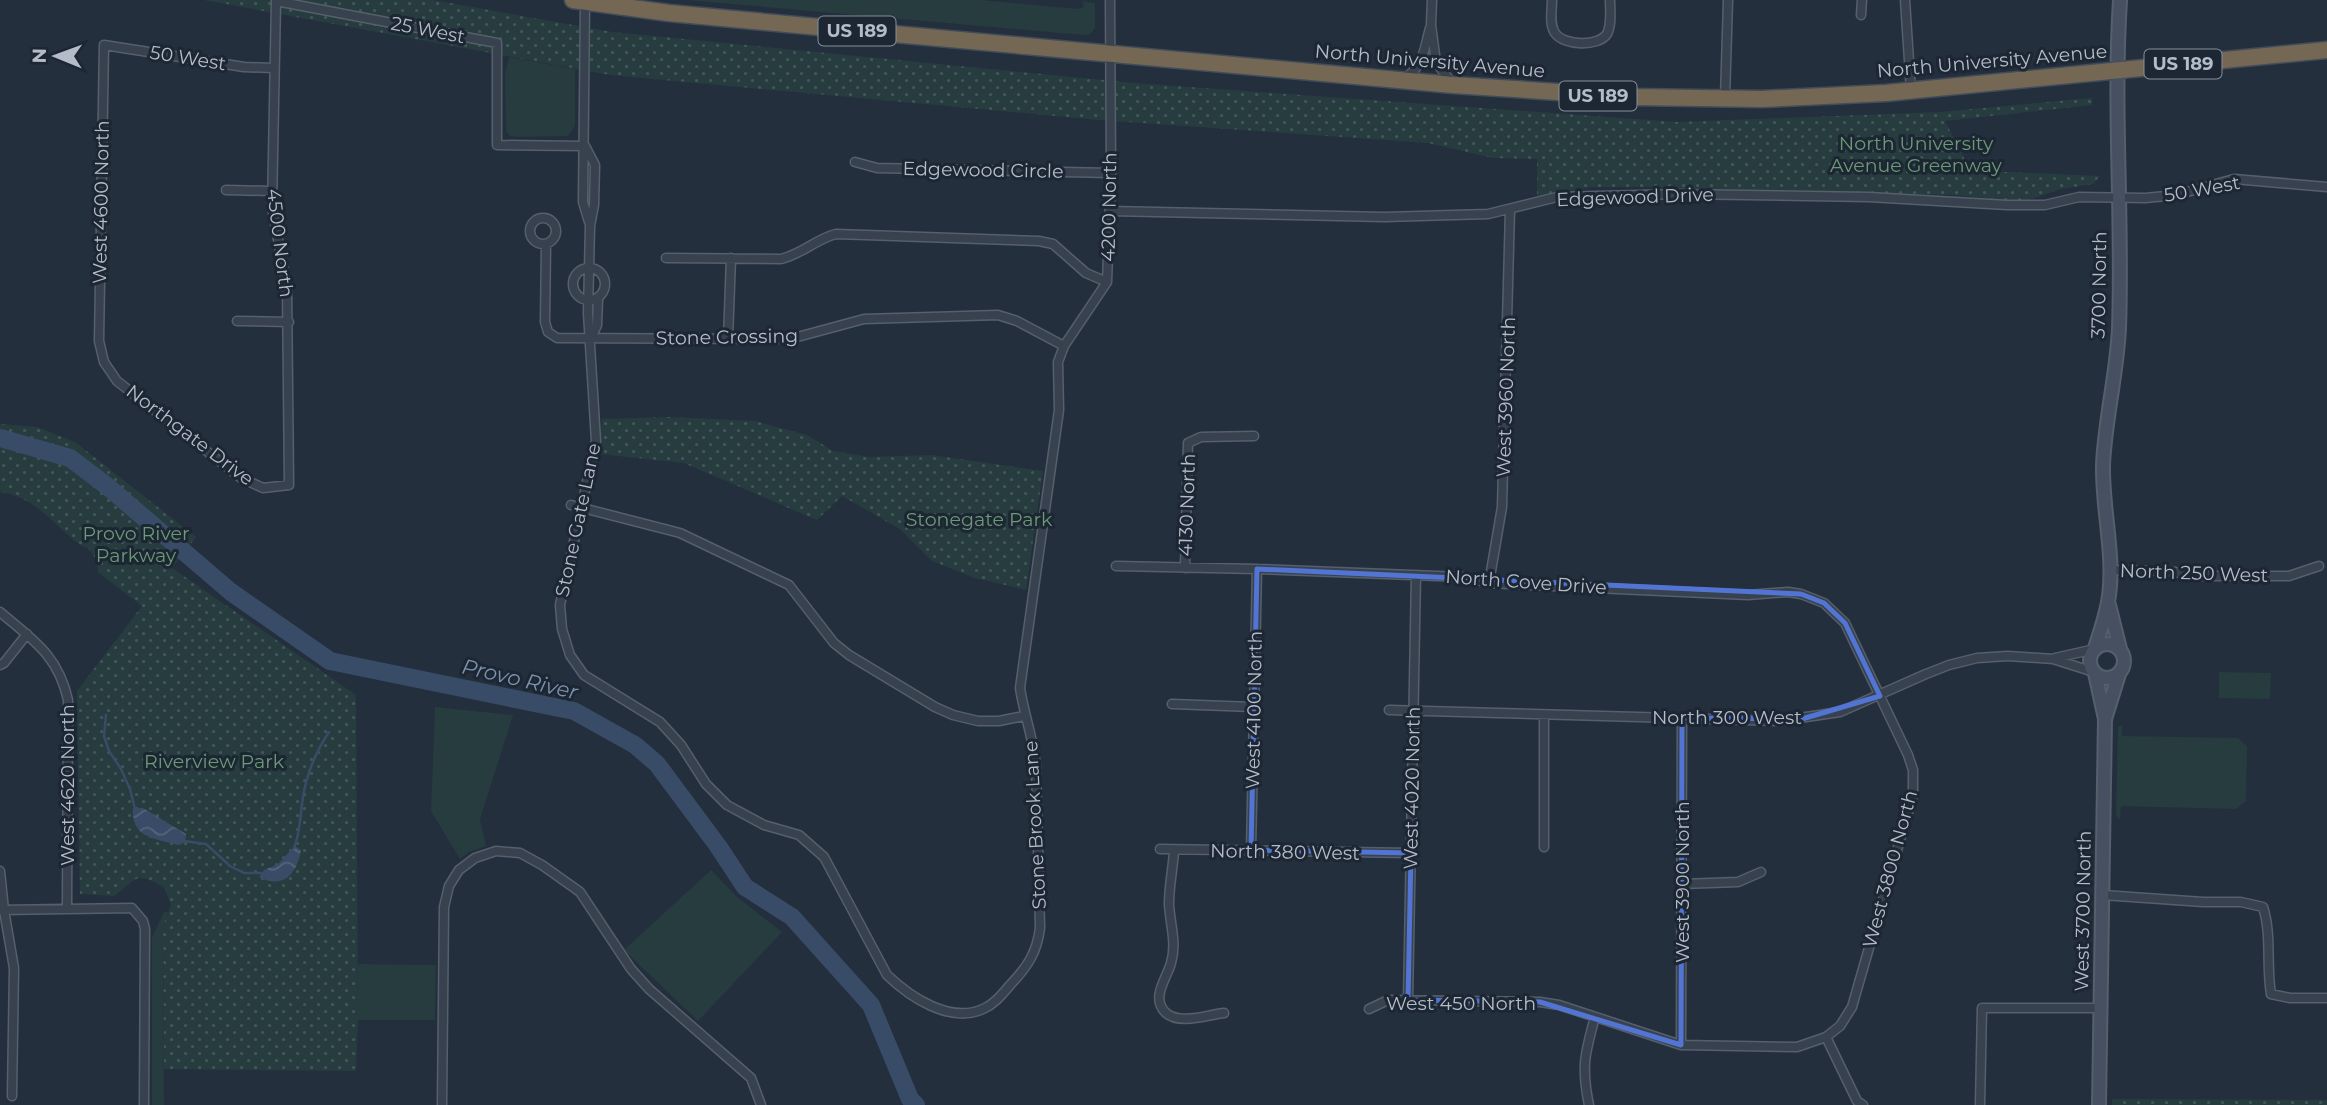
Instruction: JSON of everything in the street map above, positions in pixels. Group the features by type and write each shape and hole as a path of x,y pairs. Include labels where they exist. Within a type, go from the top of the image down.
{"highway":[{"name":"North University Avenue","path":"579,1 724,19 1596,96 1725,99 1911,91 2327,50"}],"main road":[{"name":"3700 North","path":"2110,570 2103,463 2119,330 2116,71 2120,0"},
{"path":"2108,602 2125,662 2119,674 2107,679 2094,673 2090,661 2108,602 2110,570"},
{"path":"2095,649 2108,644 2120,649"},
{"name":"West 3700 North","path":"2094,673 2105,719 2099,1105"},
{"name":"West 3700 North","path":"2105,719 2119,674"}],"street":[{"name":"4200 North","path":"1064,346 1107,282 1111,173 1110,0"},
{"path":"1432,0 1431,25 1436,62 1453,85"},
{"path":"1552,0 1552,24 1555,32 1564,40 1581,42 1598,41 1606,35 1610,0"},
{"path":"1725,99 1728,0"},
{"path":"1861,15 1862,0"},
{"path":"1905,0 1911,91"},
{"name":"25 West","path":"276,1 497,43 498,145 584,146"},
{"name":"4500 North","path":"276,1 272,207 287,288 289,485"},
{"name":"Stone Gate Lane","path":"579,1 584,146 583,202 590,226 589,270 593,299 591,339 596,441 560,605 562,629 570,655 584,675 660,722 681,745 706,784 727,805 764,825 799,835 813,845 824,857 887,975 902,990 950,1013 983,1010 997,1000"},
{"path":"1401,80 1422,61 1431,25"},
{"name":"50 West","path":"104,45 244,67 273,68"},
{"name":"West 4600 North","path":"103,358 99,341 104,45"},
{"name":"Edgewood Circle","path":"855,162 877,168 1111,173"},
{"name":"50 West","path":"2119,197 2176,195 2234,179 2327,187"},
{"path":"226,190 272,191"},
{"name":"Edgewood Drive","path":"1110,211 1385,217 1488,214 1557,197 1600,195 1869,197 2007,205 2045,205 2079,197 2119,197"},
{"name":"West 3960 North","path":"1489,583 1502,508 1510,210"},
{"path":"666,258 781,258 795,256 824,237 836,234 1038,241 1053,244 1086,273 1107,282"},
{"name":"Stone Crossing","path":"546,244 545,322 548,332 557,338 790,340 871,318 998,315 1017,321 1064,346"},
{"path":"728,339 731,258"},
{"path":"589,270 580,270 573,276 573,292 580,298 593,299"},
{"name":"Stone Gate Lane","path":"589,270 597,270 604,276 604,292 593,299"},
{"path":"237,321 289,321"},
{"name":"Stone Brook Lane","path":"997,1000 1028,965 1037,946 1040,928 1036,767 1020,688 1059,410 1058,362 1064,346"},
{"name":"Northgate Drive","path":"103,358 117,381 241,478 263,488 289,485"},
{"name":"4130 North","path":"1185,568 1188,443 1200,437 1254,436"},
{"path":"571,505 680,533 789,585 834,643 849,655 935,707 978,721 999,721 1024,716"},
{"name":"North Cove Drive","path":"1116,566 1416,575 1463,577 1489,583 1748,595 1788,592 1801,594 1824,603 1845,623 1880,696"},
{"name":"North 250 West","path":"2110,570 2168,571 2200,576 2289,576 2319,566"},
{"name":"West 4100 North","path":"1251,850 1257,569"},
{"name":"West 4020 North","path":"1408,1000 1416,575"},
{"name":"West 4620 North","path":"0,612 43,648 56,666 68,700 67,908"},
{"path":"0,664 4,663 27,634"},
{"name":"North 300 West","path":"2053,659 2095,649"},
{"name":"North 300 West","path":"1389,710 1779,721 1840,712 1949,664 1977,658 2008,656 2053,659 2094,673"},
{"name":"West 3800 North","path":"1826,1037 1840,1026 1852,1007 1913,795 1913,771 1880,696"},
{"path":"1172,704 1253,707"},
{"path":"1544,715 1544,846"},
{"name":"West 3900 North","path":"1681,1045 1682,718"},
{"name":"North 380 West","path":"1160,849 1411,853"},
{"path":"442,1105 444,907 449,886 459,870 475,858 496,851 520,853 580,892 631,969 649,989 751,1078 761,1105"},
{"path":"1174,851 1169,907 1173,951 1171,964 1160,989 1160,1003 1166,1012 1175,1018 1224,1013"},
{"path":"0,872 2,910 14,968 12,1096"},
{"path":"1682,884 1738,882 1761,872"},
{"path":"2103,895 2241,902 2263,906 2269,925 2268,977 2271,995 2327,998"},
{"path":"2,910 132,908 138,914 145,929 144,1105"},
{"name":"West 450 North","path":"1369,1009 1383,1000 1540,1002 1559,1005 1681,1045 1797,1047 1826,1037"},
{"path":"1980,1105 1982,1008 2100,1008"},
{"path":"1589,1105 1584,1081 1584,1063 1595,1017"},
{"path":"1826,1037 1857,1101 1863,1105"}],"highlighted area":[{"path":"1257,569 1801,594 1824,603 1845,623 1880,696 1802,719 1682,718 1681,1045 1540,1002 1408,1000 1411,853 1251,850"}],"green space":[{"name":"North University Avenue Greenway","path":"204,0 433,0 612,32 1134,83 1677,122 1940,112 2092,98 2092,105 1945,121 1969,168 2100,176 2093,184 2061,189 2022,202 1955,195 1649,187 1591,187 1537,198 1537,159 1493,158 1428,143 1099,120 610,75"},
{"path":"687,0 981,0 1079,9 1084,7 1082,1 1095,3 1095,28 1090,34 1083,35"},
{"path":"509,57 575,69 575,126 568,136 517,137 510,136 506,131 505,74"},
{"name":"Stonegate Park","path":"670,417 755,421 807,435 833,451 870,457 932,455 1043,471 1026,590 975,578 932,561 900,529 842,496 817,520 684,463 600,454 602,419"},
{"name":"Riverview Park","path":"0,424 37,427 75,442 196,537 172,568 356,695 356,1071 164,1069 163,926 171,905 164,887 142,878 133,881 114,896 80,894 77,691 142,606 98,572 97,560 88,548 76,542 31,504 17,496 0,492"},
{"path":"2219,672 2271,673 2270,699 2219,698"},
{"path":"435,707 513,715 480,819 486,846 469,852 460,859 431,811"},
{"path":"2122,725 2122,736 2238,738 2247,746 2246,801 2236,809 2121,806 2120,820 2116,815 2118,727"},
{"path":"711,870 737,897 782,932 698,1021 624,950"},
{"path":"164,912 168,912 163,926 164,1105 152,1105 152,937"},
{"path":"358,964 436,965 435,1020 358,1020"},
{"path":"2112,1099 2327,1100 2327,1105 2112,1105"}],"water":[{"path":"133,808 143,808 186,834 185,842 179,845 147,835 136,826"},
{"path":"295,846 301,850 296,866 288,877 268,881 259,877 264,870 278,864"}],"waterway":[{"name":"Provo River","path":"0,438 70,458 107,486 231,592 330,661 574,711 635,745 657,764 745,887 792,917 871,1005 910,1099 916,1105"},
{"path":"106,715 104,736 109,751 130,789 135,809"},
{"path":"294,848 308,775 329,732"},
{"path":"184,841 206,844 230,866 244,873 265,873"}],"park label":[{"name":"Provo River Parkway","path":"136,544"}]}
